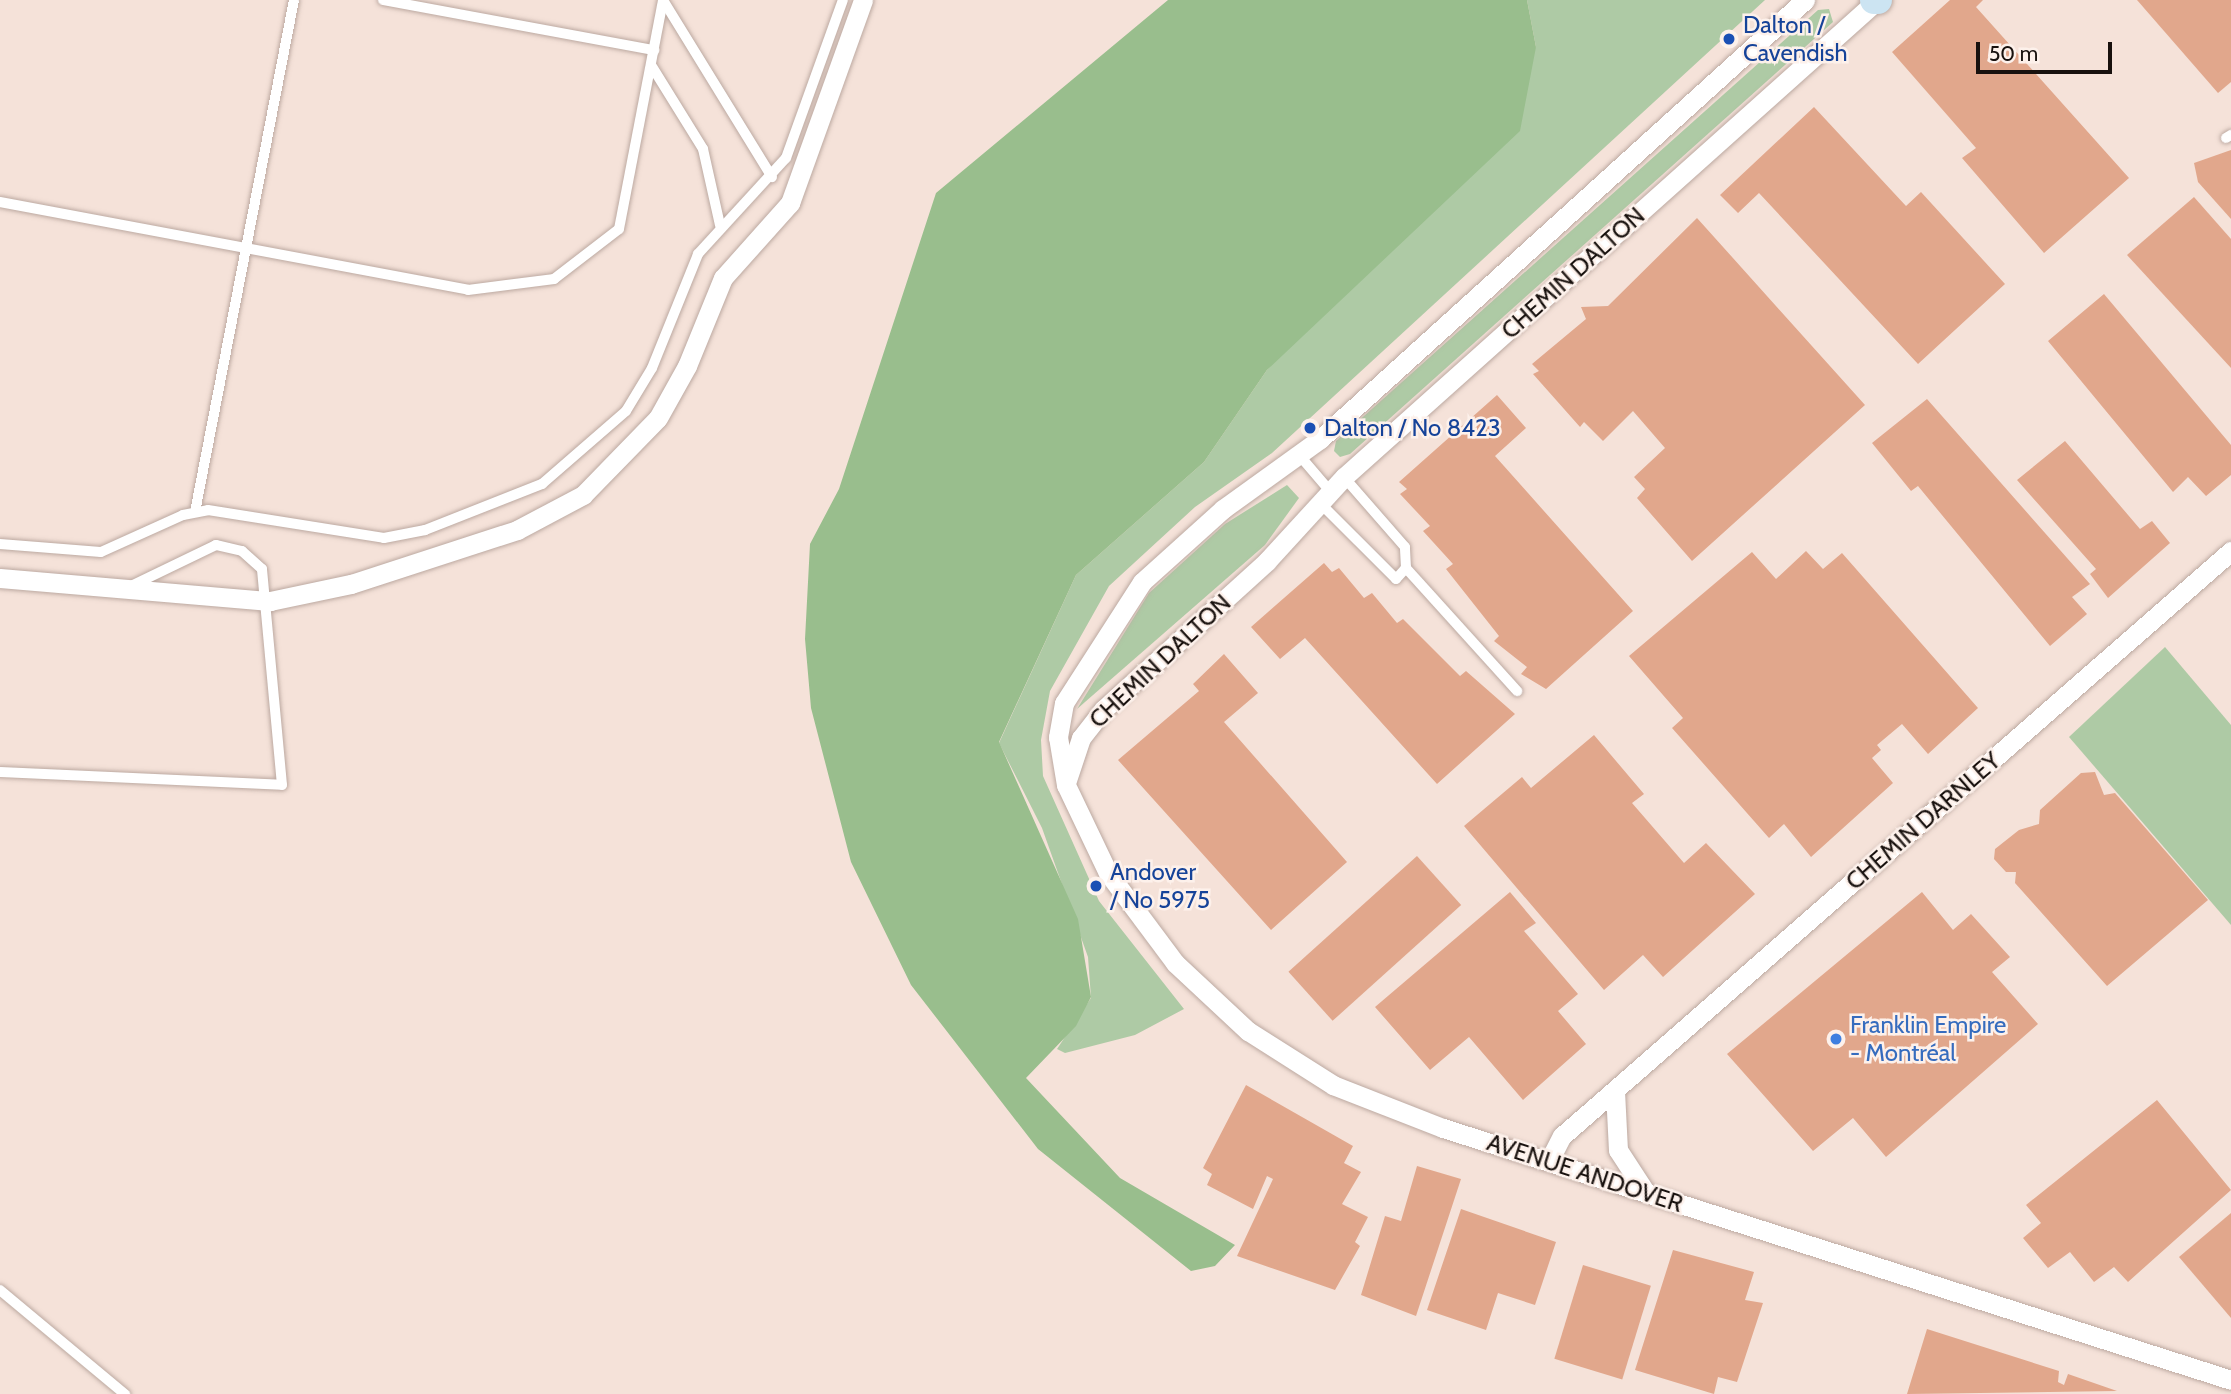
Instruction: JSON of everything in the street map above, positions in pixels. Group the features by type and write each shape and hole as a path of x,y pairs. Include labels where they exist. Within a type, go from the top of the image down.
{"street":[{"path":"0,578 270,601 351,584 517,530 553,514 608,475 673,392 723,278 790,203 863,0"},
{"name":"CHEMIN DALTON","path":"1066,785 1058,737 1064,703 1116,614 1223,509 1300,456 1804,0"},
{"name":"CHEMIN DALTON","path":"1066,785 1077,746 1092,722 1267,561 1331,490 1876,1"},
{"name":"CHEMIN DARNLEY","path":"1549,1161 1562,1136 2231,551"},
{"name":"AVENUE ANDOVER","path":"1066,785 1108,873 1142,923 1187,977 1248,1031 1356,1096 1646,1193 2231,1380"},
{"path":"1615,1091 1618,1150 1646,1193"}],"lane":[{"path":"195,512 294,0"},
{"path":"383,0 654,50"},
{"path":"0,201 468,290 555,279 619,229 663,0"},
{"path":"663,0 772,177"},
{"path":"0,544 101,552 195,512 384,538 425,530 542,484 626,411 652,368 689,273 720,225 772,177 797,138 843,0"},
{"path":"651,65 703,149 720,225"},
{"path":"1300,456 1331,490 1396,579 1406,568"},
{"path":"1331,490 1405,547 1406,568 1517,691"},
{"path":"0,772 282,785 270,601 256,561 225,545 198,550 136,584 99,587"},
{"path":"0,1290 125,1394"}],"green space":[{"path":"1168,0 1527,0 1536,47 1520,131 1267,370 1204,462 1076,575 999,742 1078,919 1091,997 1076,1026 1026,1078 1120,1178 1235,1245 1215,1266 1191,1271 1038,1149 911,985 851,862 811,708 805,639 810,544 839,489 936,193"},
{"path":"1527,0 1765,0 1272,453 1195,507 1109,586 1050,691 1041,740 1043,776 1099,901 1184,1009 1135,1035 1065,1053 1057,1049 1091,998 1088,957 1042,828 999,743 1076,575 1204,462 1267,370 1536,47"},
{"path":"1829,9 1833,22 1350,454 1340,457 1334,451 1336,441 1818,10"},
{"path":"1287,485 1299,498 1265,545 1077,709 1149,593 1225,524"},
{"path":"2165,647 2231,725 2231,925 2069,737"}],"building":[{"path":"1950,0 1983,0 1976,7 2129,178 2044,253 1962,158 1976,148 1892,52"},
{"path":"2137,0 2231,0 2231,82 2218,93"},
{"path":"1814,107 1906,206 1921,192 2005,284 1918,364 1759,193 1738,213 1720,195"},
{"path":"2231,150 2231,219 2198,182 2194,163"},
{"path":"2194,197 2231,239 2231,368 2127,255"},
{"path":"1697,218 1865,405 1692,561 1637,498 1645,489 1634,477 1665,448 1633,411 1603,441 1584,422 1580,427 1533,374 1539,371 1532,364 1586,319 1581,307 1608,306"},
{"path":"2104,294 2231,445 2231,475 2206,496 2188,477 2173,492 2048,341"},
{"path":"1497,395 1526,428 1495,456 1633,611 1546,689 1521,674 1527,667 1494,641 1499,636 1446,569 1453,564 1423,531 1430,526 1400,494 1407,489 1399,482"},
{"path":"1927,399 2090,584 2072,597 2087,614 2050,646 1918,486 1911,491 1872,443"},
{"path":"2065,441 2140,529 2152,521 2170,543 2108,598 2090,574 2096,569 2017,480"},
{"path":"1806,551 1823,569 1842,553 1978,708 1928,754 1902,724 1877,745 1881,750 1872,758 1893,783 1811,857 1784,824 1769,838 1672,728 1683,718 1629,656 1752,552 1776,579"},
{"path":"1324,563 1332,572 1339,568 1364,598 1372,593 1397,623 1403,619 1460,676 1466,671 1515,714 1437,784 1305,638 1280,659 1251,627"},
{"path":"1224,654 1258,693 1224,722 1347,862 1271,930 1118,760 1199,691 1193,684"},
{"path":"1594,735 1644,794 1632,803 1684,863 1706,843 1755,894 1663,977 1643,955 1604,990 1464,826 1522,777 1531,788"},
{"path":"2095,772 2104,795 2115,793 2208,900 2107,986 2015,883 2016,872 2006,872 1994,859 1995,849 2019,830 2039,824 2040,810 2081,773"},
{"path":"1417,856 1461,905 1333,1021 1288,972"},
{"path":"1510,892 1536,923 1524,931 1578,994 1558,1011 1586,1044 1523,1100 1469,1037 1430,1070 1375,1007"},
{"path":"1922,892 1953,930 1971,914 2010,957 1992,972 2038,1024 1886,1157 1853,1118 1813,1151 1727,1054"},
{"path":"1246,1085 1353,1146 1344,1163 1361,1172 1342,1204 1368,1217 1355,1242 1360,1246 1335,1290 1237,1256 1273,1179 1267,1176 1253,1209 1207,1185 1212,1174 1203,1168"},
{"path":"2157,1100 2231,1190 2128,1282 2114,1267 2094,1282 2070,1252 2048,1268 2023,1238 2041,1223 2026,1205"},
{"path":"1417,1166 1461,1179 1416,1316 1361,1295 1385,1216 1401,1221"},
{"path":"1461,1209 1556,1242 1535,1305 1498,1293 1486,1330 1427,1310"},
{"path":"2231,1213 2231,1318 2179,1257"},
{"path":"1673,1250 1754,1272 1745,1300 1763,1303 1737,1382 1718,1377 1714,1394 1635,1370"},
{"path":"1583,1265 1651,1286 1622,1379 1554,1359"},
{"path":"1927,1329 2059,1371 2058,1382 2064,1385 2068,1374 2117,1391 1907,1394"}],"place":[{"name":"Dalton / Cavendish","path":"1729,39"},
{"name":"Dalton / No 8423","path":"1310,428"},
{"name":"Andover / No 5975","path":"1096,886"},
{"name":"Franklin Empire - Montréal","path":"1836,1039"}]}
